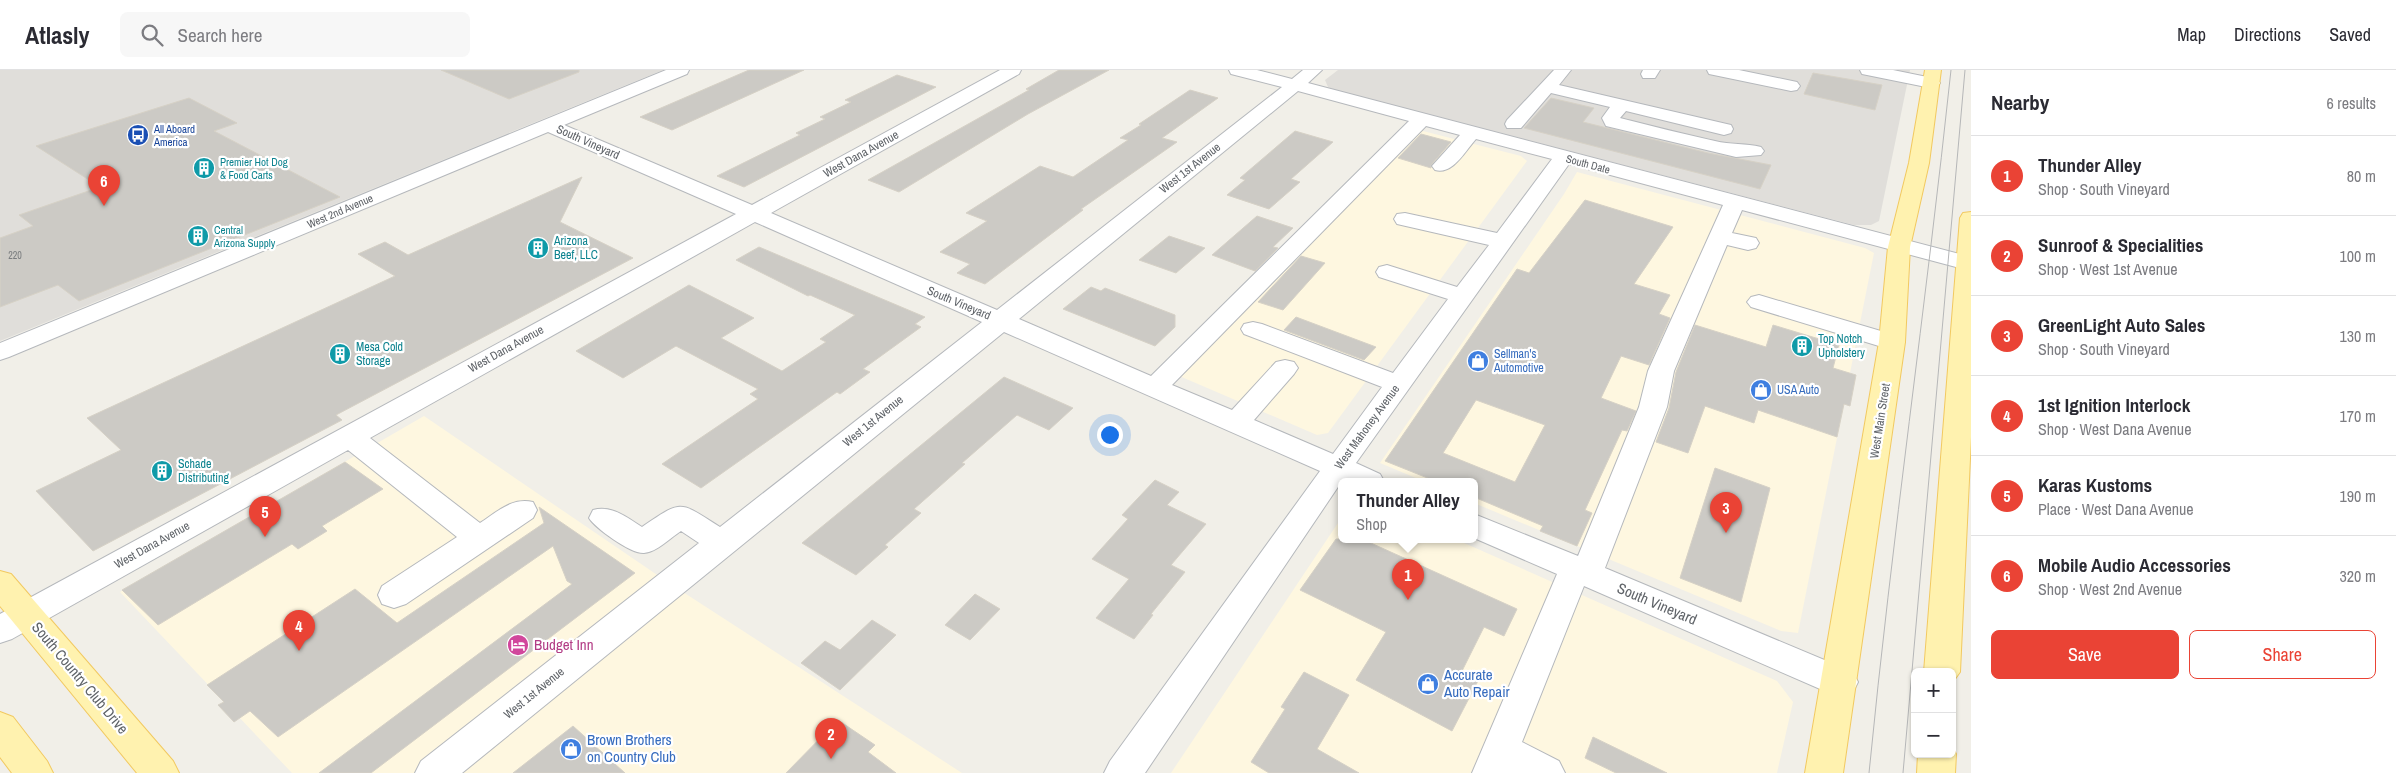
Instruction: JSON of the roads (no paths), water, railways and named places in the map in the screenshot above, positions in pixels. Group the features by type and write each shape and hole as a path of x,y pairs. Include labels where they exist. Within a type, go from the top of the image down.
{"main road":[{"name":"West Main Street","path":"1824,773 1840,682 1892,342 1899,247 1919,163 1932,76"},
{"path":"1942,668 1954,460 1970,264 1971,218"},
{"name":"South Country Club Drive","path":"0,583 13,622 154,771"},
{"path":"0,728 34,773"},
{"path":"1936,773 1938,758"}],"street":[{"name":"West 2nd Avenue","path":"0,352 680,70"},
{"name":"West Dana Avenue","path":"13,622 1014,70"},
{"name":"South Date","path":"1237,70 1304,78 1422,119 1899,247 1970,264"},
{"path":"1514,124 1563,70"},
{"path":"1715,70 1785,92 1797,83 1804,71"},
{"path":"1868,70 1932,76"},
{"name":"West 1st Avenue","path":"434,773 1304,78"},
{"path":"1547,87 1724,129"},
{"path":"1622,105 1612,118 1613,122 1729,150 1754,151"},
{"path":"1155,387 1422,119"},
{"name":"South Vineyard","path":"549,125 1363,478"},
{"path":"1442,166 1472,132"},
{"name":"West Mahoney Avenue","path":"1123,773 1338,467 1564,157"},
{"path":"1546,773 1496,761 1653,407 1661,371 1734,203"},
{"path":"1405,220 1476,234 1503,242"},
{"path":"1719,236 1748,243"},
{"path":"1387,272 1463,296"},
{"path":"1758,302 1892,342"},
{"path":"1253,329 1399,384"},
{"path":"1236,422 1285,368"},
{"path":"348,436 480,538"},
{"path":"394,595 522,510"},
{"path":"604,518 643,542 680,516 721,542"},
{"name":"South Vineyard","path":"1478,528 1840,682"}],"tram line":[{"path":"1869,773 1888,597 1951,70"},
{"path":"1903,773 1965,70"}],"place":[{"name":"All Aboard America","path":"138,135"},
{"name":"Premier Hot Dog & Food Carts","path":"204,168"},
{"name":"Mobile Audio Accessories","path":"104,206"},
{"name":"Central Arizona Supply","path":"198,236"},
{"name":"Arizona Beef, LLC","path":"538,248"},
{"name":"Top Notch Upholstery","path":"1802,346"},
{"name":"Mesa Cold Storage","path":"340,354"},
{"name":"Sellman's Automotive","path":"1478,361"},
{"name":"USA Auto","path":"1761,390"},
{"name":"Schade Distributing","path":"162,471"},
{"name":"GreenLight Auto Sales","path":"1726,533"},
{"name":"Karas Kustoms","path":"265,537"},
{"name":"Thunder Alley","path":"1408,600"},
{"name":"Budget Inn","path":"518,645"},
{"name":"1st Ignition Interlock","path":"299,651"},
{"name":"Accurate Auto Repair","path":"1428,684"},
{"name":"Brown Brothers on Country Club","path":"571,749"},
{"name":"Sunroof & Specialities","path":"831,759"}]}
